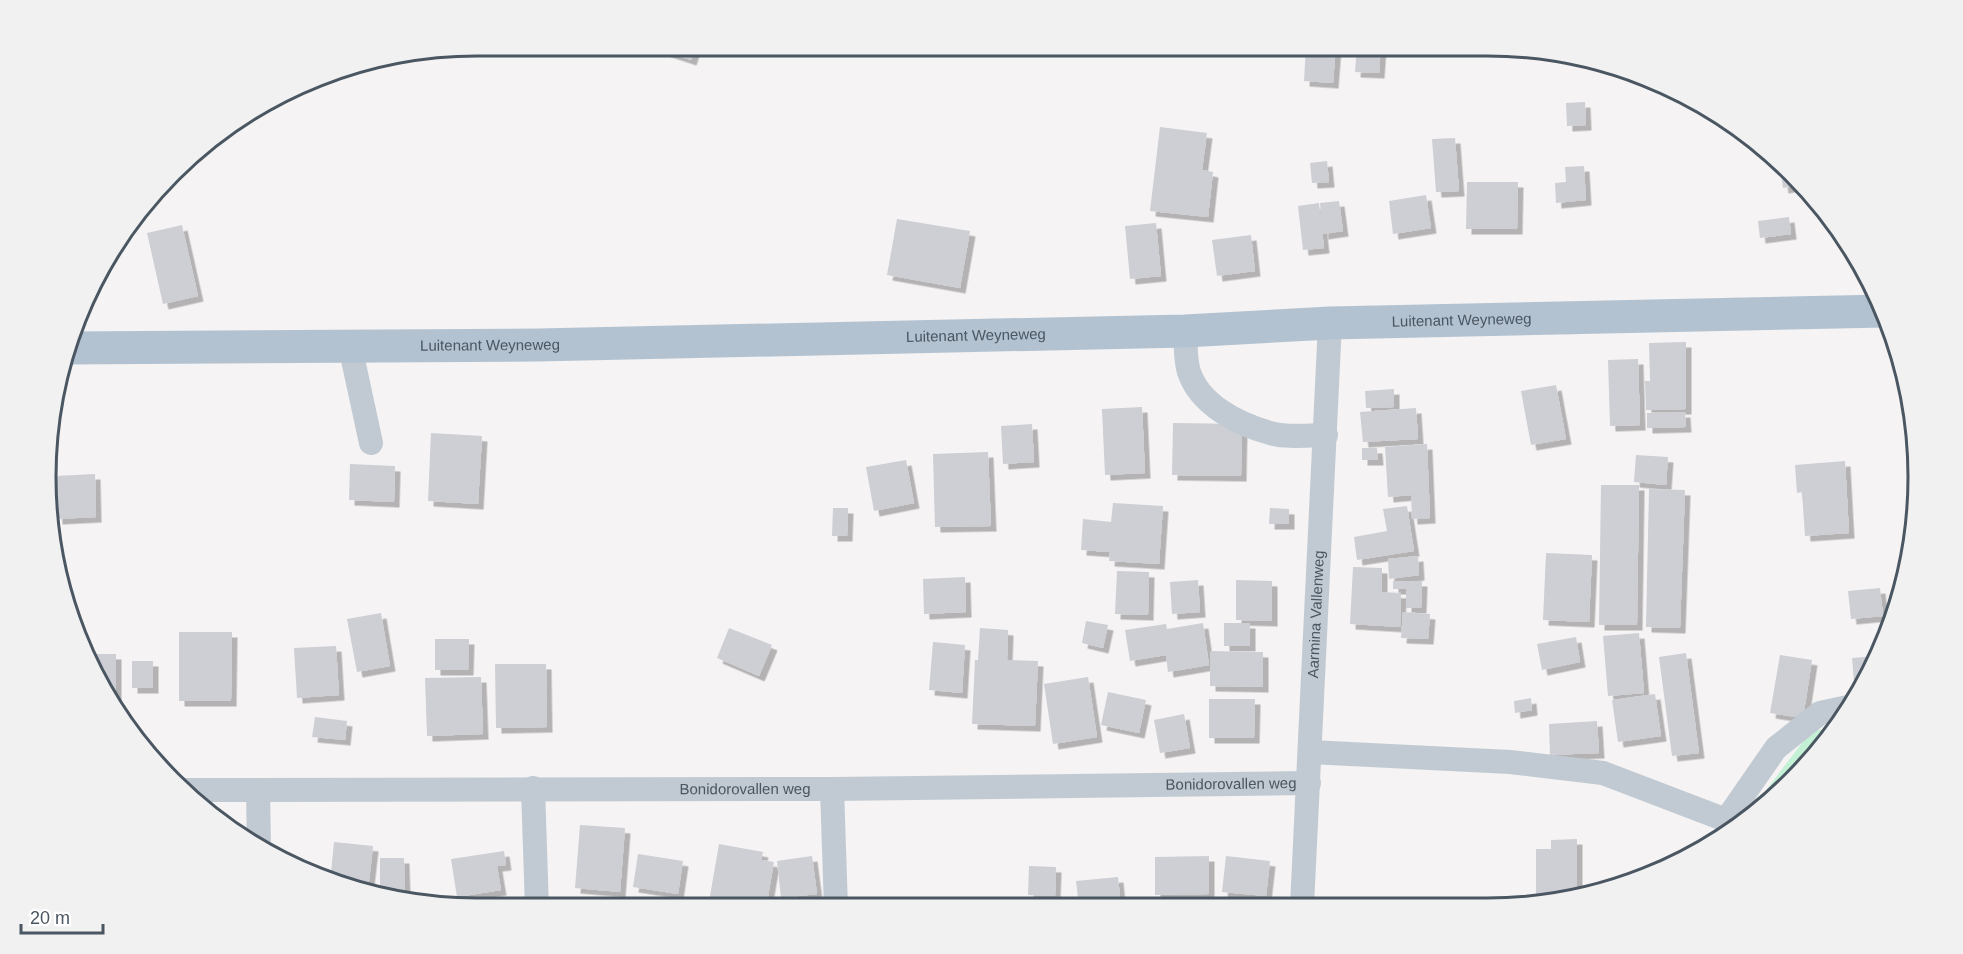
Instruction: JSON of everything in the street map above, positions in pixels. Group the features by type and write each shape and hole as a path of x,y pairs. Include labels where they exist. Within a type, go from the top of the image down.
{"main road":[{"name":"Luitenant Weyneweg","path":"76,348 550,345 1185,331 1330,323 1873,311"}],"street":[{"name":"Aarmina Vallenweg","path":"1302,898 1330,323"},
{"path":"1185,331 1188,370 1197,392 1204,400 1234,418 1272,434 1326,435"},
{"path":"350,346 371,444"},
{"path":"1731,819 1776,748 1820,713 1837,709"},
{"path":"1310,752 1510,762 1603,773 1724,825"},
{"name":"Bonidorovallen weg","path":"195,790 832,789 1309,783"},
{"path":"533,788 537,898"},
{"path":"832,789 836,898"},
{"path":"258,790 259,837"}],"green space":[{"path":"1823,729 1803,755 1762,796 1811,731"}],"building":[{"path":"679,56 692,56 691,60"},
{"path":"1305,56 1335,56 1333,83 1304,81"},
{"path":"1356,56 1380,56 1379,73 1355,72"},
{"path":"1585,102 1586,125 1567,126 1566,103"},
{"path":"1160,127 1207,133 1202,170 1213,172 1208,217 1150,211"},
{"path":"1455,138 1459,191 1436,192 1432,139"},
{"path":"1327,161 1329,182 1312,183 1310,163"},
{"path":"1584,166 1586,200 1556,203 1555,183 1566,182 1565,167"},
{"path":"1781,176 1791,187 1783,188"},
{"path":"1467,182 1518,182 1517,229 1466,229"},
{"path":"1426,195 1431,228 1393,234 1389,201"},
{"path":"1339,201 1343,231 1323,234 1320,203"},
{"path":"1319,203 1324,248 1303,250 1298,206"},
{"path":"1789,217 1791,234 1760,238 1758,221"},
{"path":"897,219 970,231 960,288 887,275"},
{"path":"1156,223 1161,276 1130,279 1125,226"},
{"path":"182,225 198,296 163,304 147,233"},
{"path":"1251,235 1255,271 1217,276 1212,240"},
{"path":"1686,342 1686,409 1646,410 1645,381 1650,381 1649,343"},
{"path":"1638,359 1640,425 1610,426 1608,360"},
{"path":"1556,385 1566,439 1531,445 1521,391"},
{"path":"1394,389 1394,407 1366,408 1365,391"},
{"path":"1142,407 1145,473 1105,475 1102,409"},
{"path":"1416,408 1418,439 1363,442 1360,412"},
{"path":"1685,412 1686,427 1647,428 1647,413"},
{"path":"1173,423 1242,424 1241,476 1172,475"},
{"path":"1032,424 1034,462 1003,464 1001,426"},
{"path":"431,433 482,436 478,504 428,501"},
{"path":"1427,444 1430,518 1412,519 1411,495 1388,497 1385,447"},
{"path":"1362,448 1377,448 1378,460 1362,460"},
{"path":"988,452 991,526 935,527 933,454"},
{"path":"1636,455 1668,457 1666,485 1634,482"},
{"path":"906,460 914,503 874,511 866,467"},
{"path":"1845,461 1849,533 1805,536 1802,492 1797,493 1795,465"},
{"path":"350,464 395,466 394,502 349,500"},
{"path":"95,474 96,517 58,519 56,476"},
{"path":"1601,485 1639,485 1637,625 1599,625"},
{"path":"1649,489 1685,490 1680,628 1646,627"},
{"path":"1113,503 1163,506 1159,564 1109,561 1110,552 1081,550 1083,519 1111,522"},
{"path":"1407,506 1414,551 1357,560 1354,537 1387,531 1383,509"},
{"path":"833,508 848,508 847,536 832,536"},
{"path":"1270,508 1289,509 1289,524 1269,524"},
{"path":"1546,553 1592,555 1589,622 1543,620"},
{"path":"1418,556 1419,575 1389,579 1388,559"},
{"path":"1353,567 1382,568 1382,592 1401,593 1400,627 1350,624"},
{"path":"1117,571 1149,572 1148,615 1115,614"},
{"path":"965,577 966,612 924,614 923,579"},
{"path":"1198,580 1200,612 1172,614 1170,582"},
{"path":"1236,580 1272,581 1272,621 1236,620"},
{"path":"1393,581 1422,581 1421,608 1406,608 1406,589 1393,589"},
{"path":"1880,588 1883,616 1851,619 1848,591"},
{"path":"1403,612 1430,614 1428,639 1401,638"},
{"path":"381,613 390,666 357,672 347,619"},
{"path":"1086,621 1108,625 1103,648 1082,643"},
{"path":"1203,623 1209,665 1168,672 1166,655 1130,661 1125,630 1166,624 1167,629"},
{"path":"1224,623 1250,623 1250,646 1224,646"},
{"path":"729,628 772,645 759,676 717,658"},
{"path":"980,628 1008,630 1007,660 1038,661 1035,726 972,724 975,660 978,660"},
{"path":"179,632 232,632 231,701 179,701"},
{"path":"1639,633 1644,693 1608,696 1603,636"},
{"path":"1576,637 1580,662 1542,670 1537,644"},
{"path":"435,639 469,639 468,670 435,670"},
{"path":"933,642 965,645 962,693 929,690"},
{"path":"336,646 339,695 297,698 294,648"},
{"path":"1210,651 1263,652 1263,687 1210,686"},
{"path":"1686,653 1699,753 1672,756 1659,657"},
{"path":"95,654 116,654 116,694"},
{"path":"1780,655 1812,660 1803,718 1770,713"},
{"path":"1867,657 1854,682 1852,658"},
{"path":"132,661 153,661 153,688 132,688"},
{"path":"495,664 546,664 547,727 496,728"},
{"path":"481,677 483,734 427,736 425,678"},
{"path":"1088,677 1097,737 1053,744 1044,684"},
{"path":"1108,692 1146,700 1139,733 1101,725"},
{"path":"1655,694 1661,736 1618,742 1612,700"},
{"path":"1531,698 1532,710 1515,713 1514,701"},
{"path":"1209,699 1255,699 1254,738 1209,738"},
{"path":"1184,714 1190,748 1160,753 1154,720"},
{"path":"315,717 347,721 345,740 312,737"},
{"path":"1597,721 1599,753 1550,755 1549,724"},
{"path":"580,825 625,828 620,892 575,888"},
{"path":"1577,839 1577,888 1536,894 1536,849 1551,849 1551,840"},
{"path":"334,842 373,846 369,884 331,872"},
{"path":"719,844 763,852 761,860 774,862 768,898 710,898"},
{"path":"504,851 506,865 497,866 501,890 457,897 451,859"},
{"path":"638,854 683,861 678,894 633,887"},
{"path":"812,856 817,894 781,898 777,861"},
{"path":"1209,856 1209,894 1155,895 1155,857"},
{"path":"1226,856 1270,861 1266,896 1222,892"},
{"path":"380,858 404,858 405,891 380,887"},
{"path":"1029,866 1056,867 1055,896 1028,895"},
{"path":"1118,877 1120,898 1078,898 1076,881"}]}
